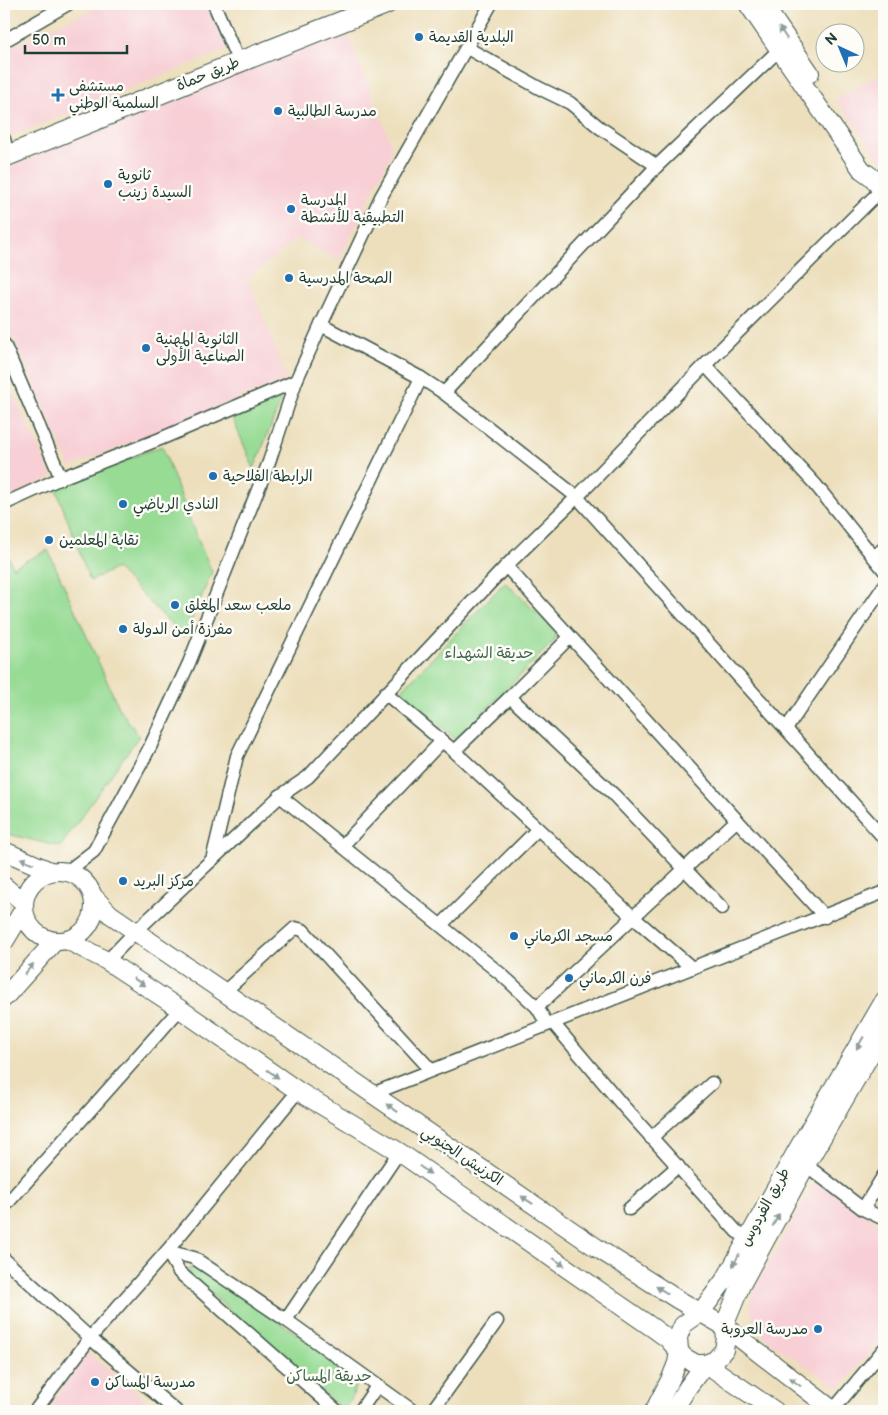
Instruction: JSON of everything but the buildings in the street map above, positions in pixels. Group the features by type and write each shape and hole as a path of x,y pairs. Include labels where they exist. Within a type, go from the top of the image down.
{"main road":[{"name":"طريق حماة","path":"4,146 350,4"},
{"name":"طريق حماة","path":"4,146 193,80 386,4"},
{"path":"748,4 862,170 881,187"},
{"path":"763,4 871,163 881,187"},
{"path":"4,851 83,880 93,896 94,910 89,923 80,934 61,940 4,998"},
{"path":"4,942 24,906 28,889 37,878 59,871"},
{"path":"4,886 24,906 29,925 40,936 61,940 107,961 180,1009 298,1092 399,1152 640,1318 668,1339 684,1356 696,1364 705,1364 775,1411"},
{"name":"الكرنيش الجنوبي","path":"93,896 110,914 596,1248 724,1326 833,1411"},
{"name":"طريق الفردوس","path":"673,1411 705,1364 715,1360 724,1350 726,1338 724,1326 740,1284 801,1158 884,1001"},
{"name":"طريق الفردوس","path":"654,1411 671,1378 679,1350 678,1337 683,1325 700,1312 726,1278 748,1237 884,1031"}],"street":[{"path":"4,41 68,4"},
{"path":"214,4 234,51"},
{"path":"59,871 94,850 150,747 189,663 269,462 296,381 321,325 382,197 492,4"},
{"path":"467,48 570,103 600,127 657,166"},
{"path":"444,393 657,166 779,50"},
{"path":"107,961 136,931 280,796 308,777 506,566 577,497 881,187"},
{"path":"321,325 421,378 444,393 577,497 884,838"},
{"path":"4,344 61,478"},
{"path":"705,365 815,484 884,570"},
{"path":"212,860 236,756 421,378"},
{"path":"4,504 61,478 160,439 296,381"},
{"path":"874,557 884,548"},
{"path":"506,566 825,917"},
{"path":"786,728 884,586"},
{"path":"454,752 570,637"},
{"path":"385,693 442,741 633,917 692,968"},
{"path":"510,697 614,795 722,908"},
{"path":"342,846 442,741"},
{"path":"280,796 502,975 537,1007 737,1232 748,1237"},
{"path":"537,1007 737,820"},
{"path":"441,925 538,829"},
{"path":"372,1094 825,917 884,892"},
{"path":"224,992 295,928 303,930 430,1070"},
{"path":"4,1207 180,1009"},
{"path":"652,1138 712,1083"},
{"path":"35,1411 90,1338 167,1251 298,1092"},
{"path":"286,1320 399,1152"},
{"path":"801,1158 863,1209 884,1219"},
{"path":"629,1209 678,1166"},
{"path":"863,1209 884,1175"},
{"path":"167,1251 194,1258 286,1320 413,1411"},
{"path":"167,1251 179,1272 337,1411"},
{"path":"4,1259 90,1338 176,1411"},
{"path":"432,1411 497,1321"},
{"path":"833,1411 884,1348"},
{"path":"360,1411 377,1386"}],"shaded area":[{"name":"مستشفى السلمية الوطني","path":"107,4 207,4 227,49 4,139 4,51 50,28"},
{"path":"346,30 393,149 339,261 298,238 248,278 287,379 70,467 4,317 4,169"},
{"path":"884,72 884,165 836,99"},
{"path":"4,374 52,477 4,499"},
{"path":"818,1178 884,1228 884,1335 840,1388 768,1341 755,1325 750,1310 750,1300 756,1284"},
{"name":"مدرسة المساكن","path":"88,1353 159,1411 46,1411"}],"green space":[{"path":"273,398 279,398 280,403 254,469 232,417"},
{"name":"النادي الرياضي","path":"162,446 212,572 184,637 116,568 90,581 55,486"},
{"path":"4,548 13,567 48,550 119,708 139,736 60,847 4,833"},
{"name":"حديقة الشهداء","path":"505,582 556,631 555,640 456,740 401,691"},
{"name":"حديقة المساكن","path":"194,1266 334,1359 356,1383 353,1395 344,1409 333,1402 189,1274 189,1269"}],"place":[{"name":"البلدية القديمة","path":"419,37"},
{"name":"مستشفى السلمية الوطني","path":"58,95"},
{"name":"مدرسة الطالبية","path":"278,111"},
{"name":"ثانوية السيدة زينب","path":"108,184"},
{"name":"المدرسة التطبيقية للأنشطة","path":"291,209"},
{"name":"الصحة المدرسية","path":"289,278"},
{"name":"الثانوية المهنية الصناعية الأولى","path":"146,348"},
{"name":"الرابطة الفلاحية","path":"213,476"},
{"name":"النادي الرياضي","path":"123,504"},
{"name":"نقابة المعلمين","path":"49,540"},
{"name":"ملعب سعد المغلق","path":"175,605"},
{"name":"مفرزة أمن الدولة","path":"123,629"},
{"name":"مركز البريد","path":"123,881"},
{"name":"مسجد الكرماني","path":"514,936"},
{"name":"فرن الكرماني","path":"569,978"},
{"name":"مدرسة العروبة","path":"818,1329"},
{"name":"مدرسة المساكن","path":"95,1382"}]}
